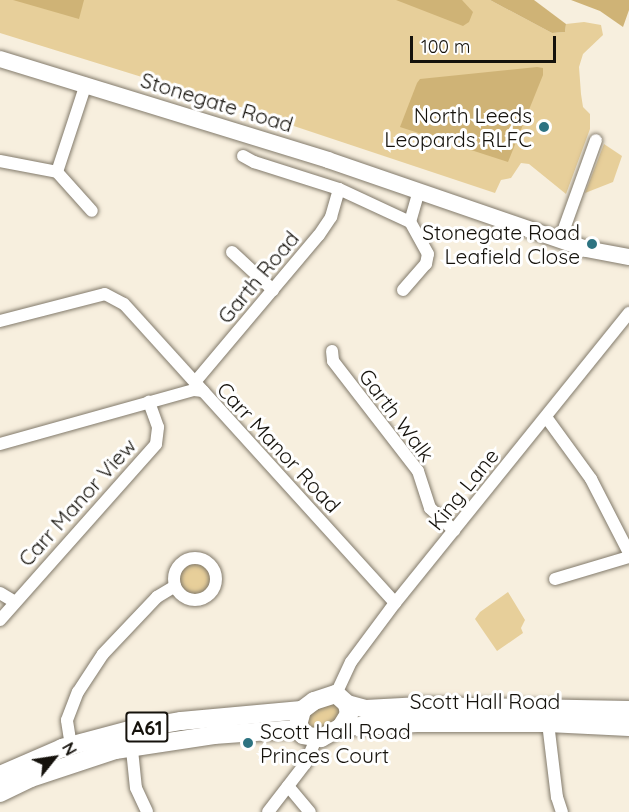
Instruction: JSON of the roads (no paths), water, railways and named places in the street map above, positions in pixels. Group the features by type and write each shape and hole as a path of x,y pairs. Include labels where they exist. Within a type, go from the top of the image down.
{"highway":[{"name":"A61","path":"0,793 130,738 181,721 302,710 314,701 342,699"},
{"name":"Scott Hall Road","path":"342,699 366,709 421,706 629,710"},
{"path":"302,710 297,729 303,735 316,739 341,728 349,714 342,699"},
{"name":"Scott Hall Road","path":"341,728 417,723 548,723 629,728"},
{"name":"A61","path":"0,775 27,761 71,746 130,738 297,729"}],"main road":[{"name":"Stonegate Road","path":"0,59 86,84 420,191 560,240 604,253 629,257"},
{"name":"Stonegate Road","path":"604,253 610,259 629,265"}],"street":[{"path":"57,172 86,84"},
{"path":"560,240 596,140"},
{"name":"Stonegate Road","path":"243,156 254,162 339,189 410,222"},
{"path":"0,161 57,172 92,211"},
{"name":"Garth Road","path":"199,387 331,218 339,189"},
{"path":"403,290 426,264 428,254 410,222 420,191"},
{"path":"232,252 273,290"},
{"path":"0,321 105,294 124,304 199,387"},
{"name":"King Lane","path":"342,699 351,662 395,603 629,313"},
{"name":"Garth Walk","path":"332,351 333,361 418,471 430,508 454,530"},
{"name":"Carr Manor Road","path":"0,444 199,387 395,603"},
{"name":"Carr Manor View","path":"0,620 156,444 158,427 149,402"},
{"path":"546,417 591,479 629,553"},
{"path":"555,579 629,557"},
{"path":"71,746 67,720 78,692 103,654 158,597 175,586"},
{"path":"0,593 15,602"},
{"path":"548,723 557,797 562,812"},
{"path":"130,738 136,788 147,812"},
{"path":"268,812 305,764 316,739"},
{"path":"288,786 310,812"}],"place":[{"name":"North Leeds Leopards RLFC","path":"544,127"},
{"name":"Stonegate Road Leafield Close","path":"592,244"},
{"name":"Scott Hall Road Princes Court","path":"248,743"}]}
